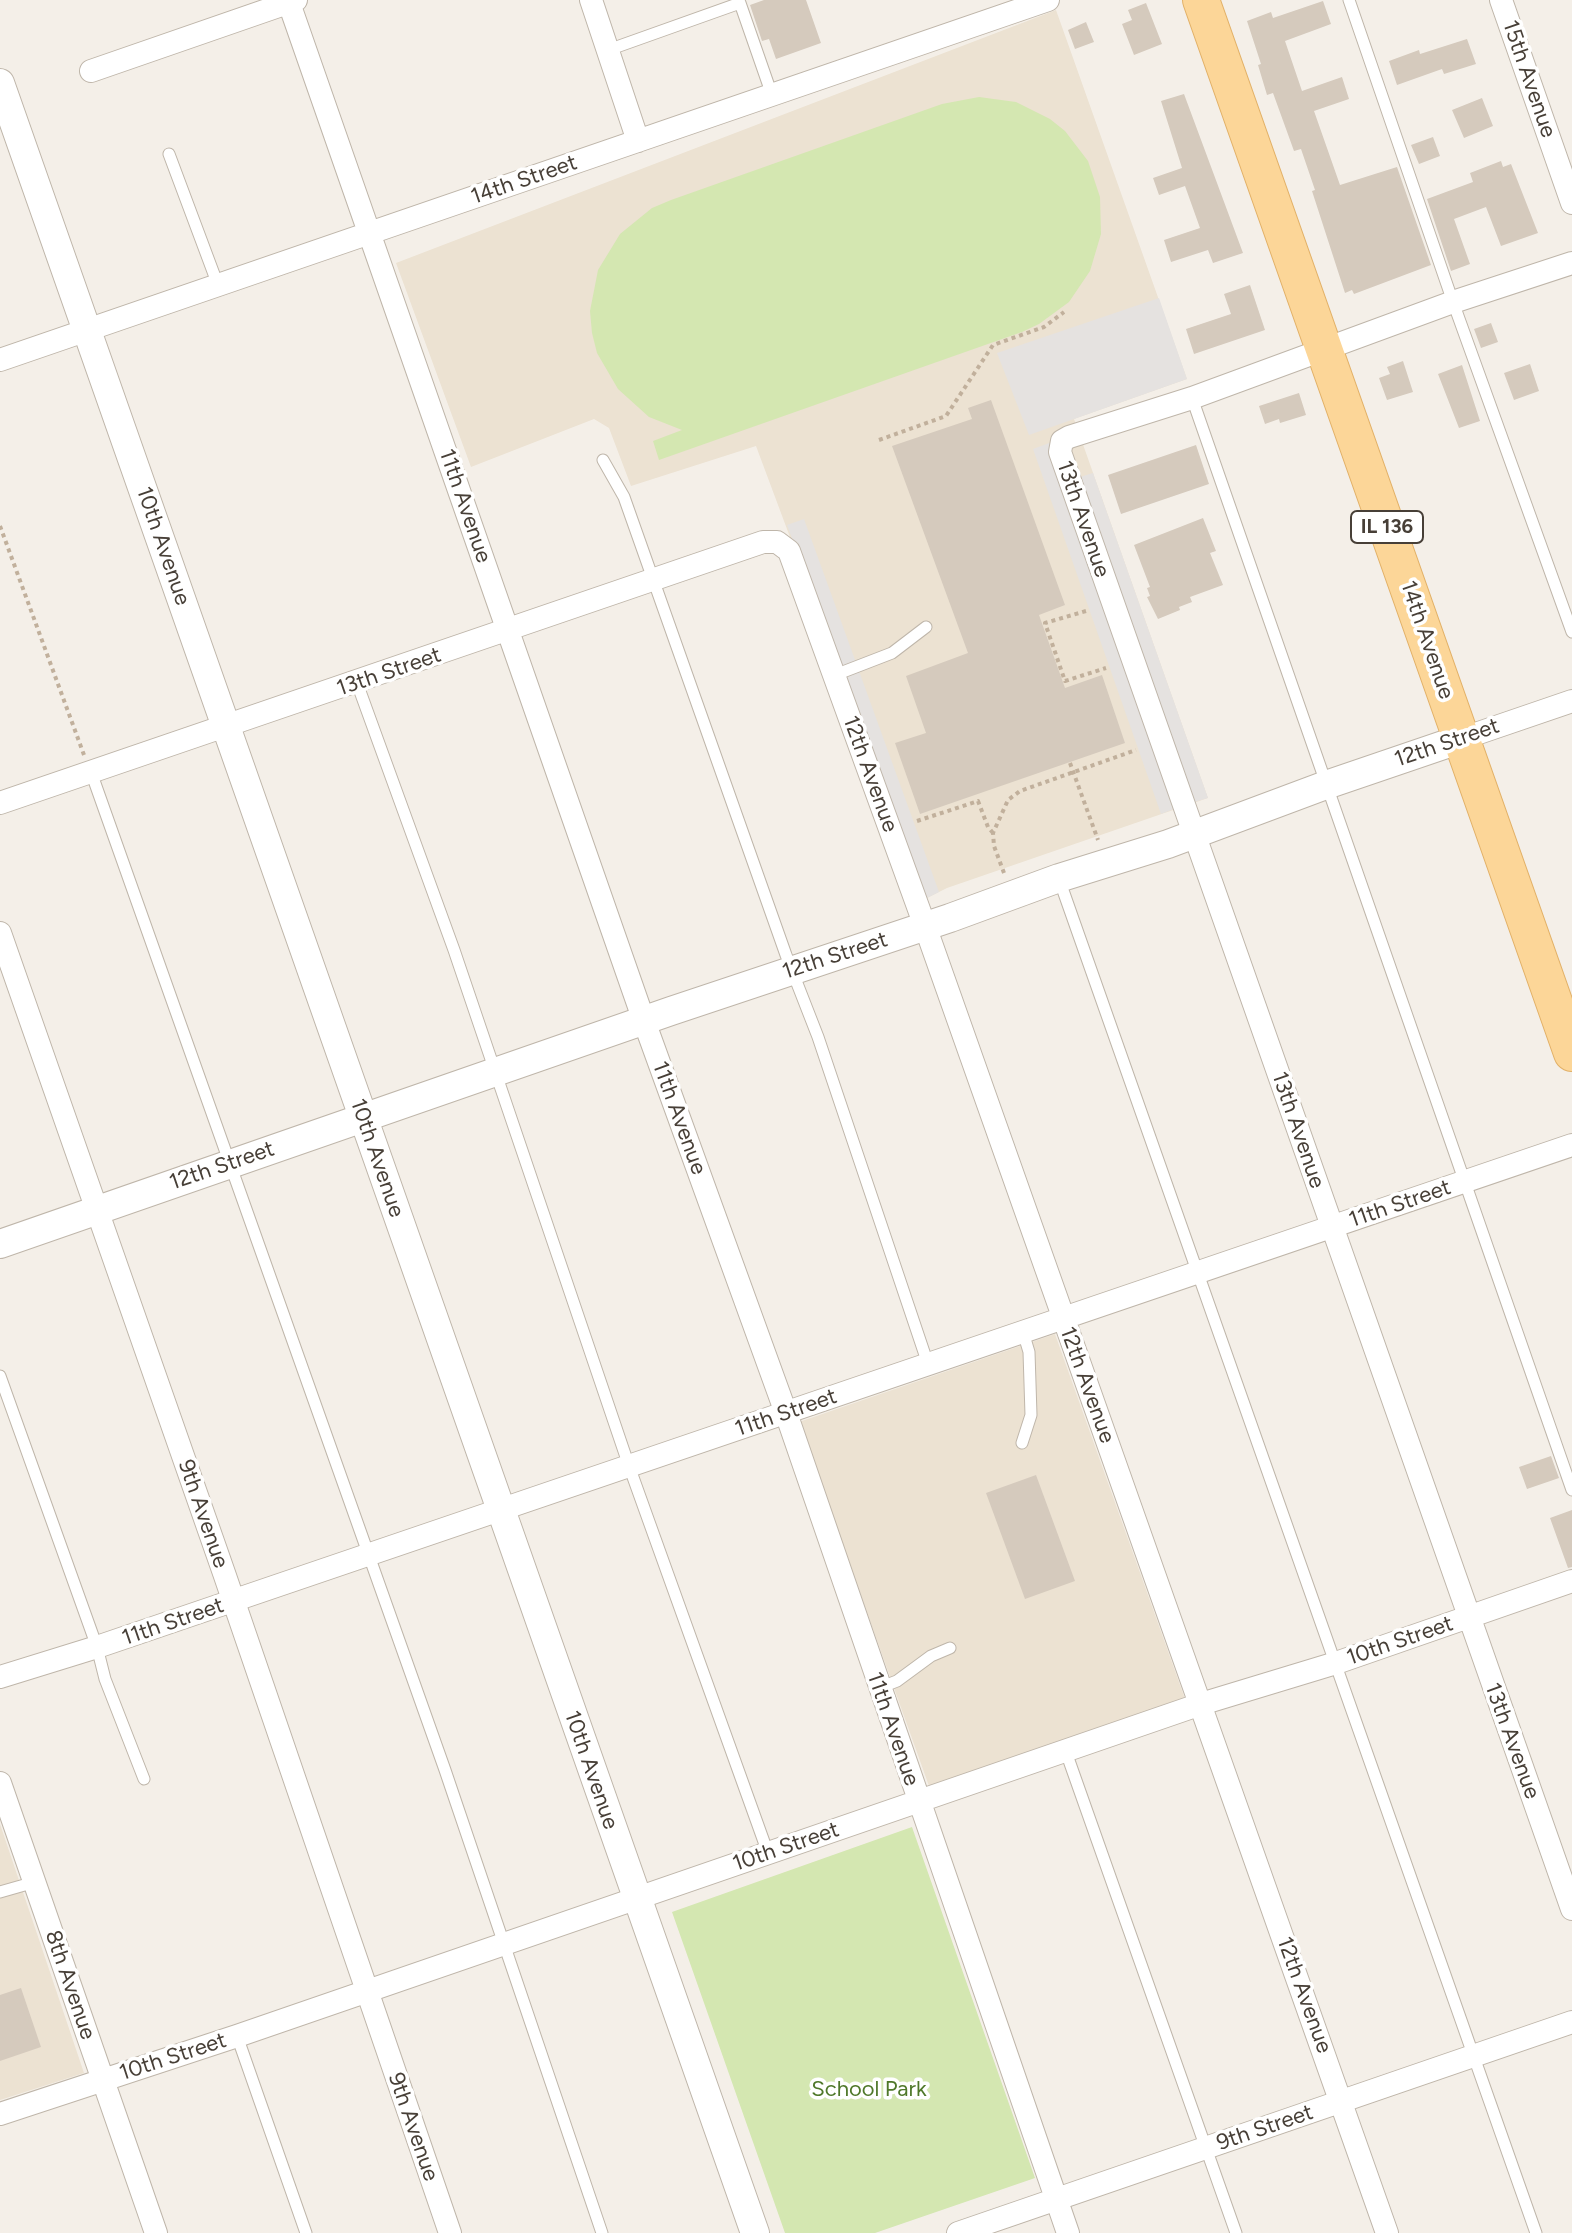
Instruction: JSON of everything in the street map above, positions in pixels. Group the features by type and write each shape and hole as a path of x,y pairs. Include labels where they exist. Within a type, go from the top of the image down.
{"main road":[{"name":"14th Avenue","path":"1201,0 1572,1053"}],"street":[{"path":"591,0 638,141"},
{"name":"14th Street","path":"0,360 1048,0"},
{"name":"15th Avenue","path":"1501,0 1572,203"},
{"path":"91,71 292,1"},
{"name":"11th Avenue","path":"292,1 369,233 644,1021 786,1413 1068,2233"},
{"name":"10th Avenue","path":"0,83 755,2233"},
{"path":"1192,398 1453,302 1572,263"},
{"name":"13th Avenue","path":"1192,398 1062,441 1060,452 1572,1909"},
{"name":"13th Street","path":"0,803 763,542 777,542"},
{"name":"12th Avenue","path":"777,542 789,551 835,675 1387,2233"},
{"name":"12th Street","path":"0,1244 1059,878 1168,844 1326,785 1572,701"},
{"name":"9th Avenue","path":"0,933 234,1601 450,2233"},
{"name":"11th Street","path":"0,1677 367,1556 1572,1145"},
{"name":"10th Street","path":"0,2114 366,1992 1201,1704 1336,1663 1572,1581"},
{"name":"8th Avenue","path":"0,1783 156,2233"},
{"name":"9th Street","path":"958,2233 1572,2022"}],"lane":[{"path":"1349,0 1453,302 1572,632"},
{"path":"608,50 740,3 772,95"},
{"path":"169,154 218,285"},
{"path":"1192,398 1572,1490"},
{"path":"603,460 624,497 791,970 818,1037 928,1364"},
{"path":"835,675 892,653 926,627"},
{"path":"357,683 496,1072 629,1466 768,1853"},
{"path":"91,772 445,1770 602,2233"},
{"path":"1059,878 1536,2233"},
{"path":"1022,1443 1031,1415 1029,1352 1023,1332"},
{"path":"0,1376 97,1647 105,1679 144,1779"},
{"path":"879,1688 897,1681 931,1656 950,1648"},
{"path":"1066,1752 1236,2233"},
{"path":"0,1892 35,1882"},
{"path":"237,2036 306,2233"}],"path":[{"path":"879,440 946,416 993,345 1044,327 1064,312"},
{"path":"0,526 91,772"},
{"path":"1086,611 1045,623 1065,681 1106,668"},
{"path":"1004,873 994,846 993,833 1008,800 1020,791 1136,750"},
{"path":"1070,763 1098,840"},
{"path":"917,821 978,801 993,833"}],"shaded area":[{"path":"1056,10 1187,379 1074,419 1208,798 947,888 925,899 756,446 631,486 609,428 594,419 471,467 396,263"},
{"path":"1159,298 1187,379 1029,435 997,353"},
{"path":"1052,442 1179,807 1161,814 1033,449"},
{"path":"1093,473 1208,798 1191,803 1077,478"},
{"path":"804,519 939,892 925,899 787,525"},
{"path":"1055,1334 1185,1699 929,1786 799,1422"},
{"path":"0,1824 84,2073 0,2100"}],"green space":[{"path":"979,97 1016,102 1050,119 1065,131 1088,161 1100,197 1101,234 1090,271 1069,302 1039,324 1022,332 659,460 653,441 682,430 649,417 618,389 597,353 592,333 590,311 598,270 620,234 652,208 671,200 942,104"},
{"name":"School Park","path":"912,1827 1035,2178 875,2233 785,2233 672,1912"}],"building":[{"path":"764,0 806,0 821,43 776,59 769,39 762,41 750,5"},
{"path":"1323,1 1331,24 1285,41 1302,91 1342,77 1349,99 1314,111 1340,185 1397,167 1431,265 1354,294 1352,290 1345,293 1301,149 1294,151 1273,93 1267,95 1247,21 1271,12 1273,18"},
{"path":"1146,3 1162,44 1134,55 1122,24 1132,20 1128,10"},
{"path":"1086,22 1094,42 1075,49 1068,30"},
{"path":"1467,39 1476,64 1444,74 1442,69 1397,85 1389,61 1419,50 1420,54"},
{"path":"1184,94 1243,253 1213,263 1208,250 1171,262 1164,240 1200,228 1185,186 1159,195 1153,178 1182,168 1161,101"},
{"path":"1482,98 1493,126 1464,138 1452,110"},
{"path":"1433,137 1440,156 1419,164 1411,145"},
{"path":"1501,161 1503,167 1511,164 1538,233 1501,246 1486,207 1454,219 1470,264 1451,271 1427,199 1473,182 1470,173"},
{"path":"1250,285 1265,330 1194,354 1186,329 1231,314 1224,294"},
{"path":"1491,323 1498,342 1481,348 1474,329"},
{"path":"1403,361 1413,392 1387,400 1379,378 1390,374 1387,367"},
{"path":"1530,364 1539,391 1514,400 1504,373"},
{"path":"1462,365 1480,421 1459,428 1438,374"},
{"path":"1299,393 1306,415 1265,424 1259,406"},
{"path":"991,400 1065,605 1039,615 1065,688 1102,675 1125,743 920,814 895,743 926,733 906,676 968,653 892,446 972,419 968,408"},
{"path":"1196,445 1209,484 1121,514 1108,475"},
{"path":"1203,518 1216,551 1210,553 1223,585 1190,597 1192,602 1158,619 1147,597 1150,596 1147,588 1150,587 1134,545"},
{"path":"1551,1456 1559,1478 1527,1489 1519,1467"},
{"path":"1036,1475 1075,1581 1025,1599 986,1493"},
{"path":"1572,1510 1572,1567 1568,1568 1550,1518"},
{"path":"21,1988 41,2047 0,2061 0,1995"}]}
